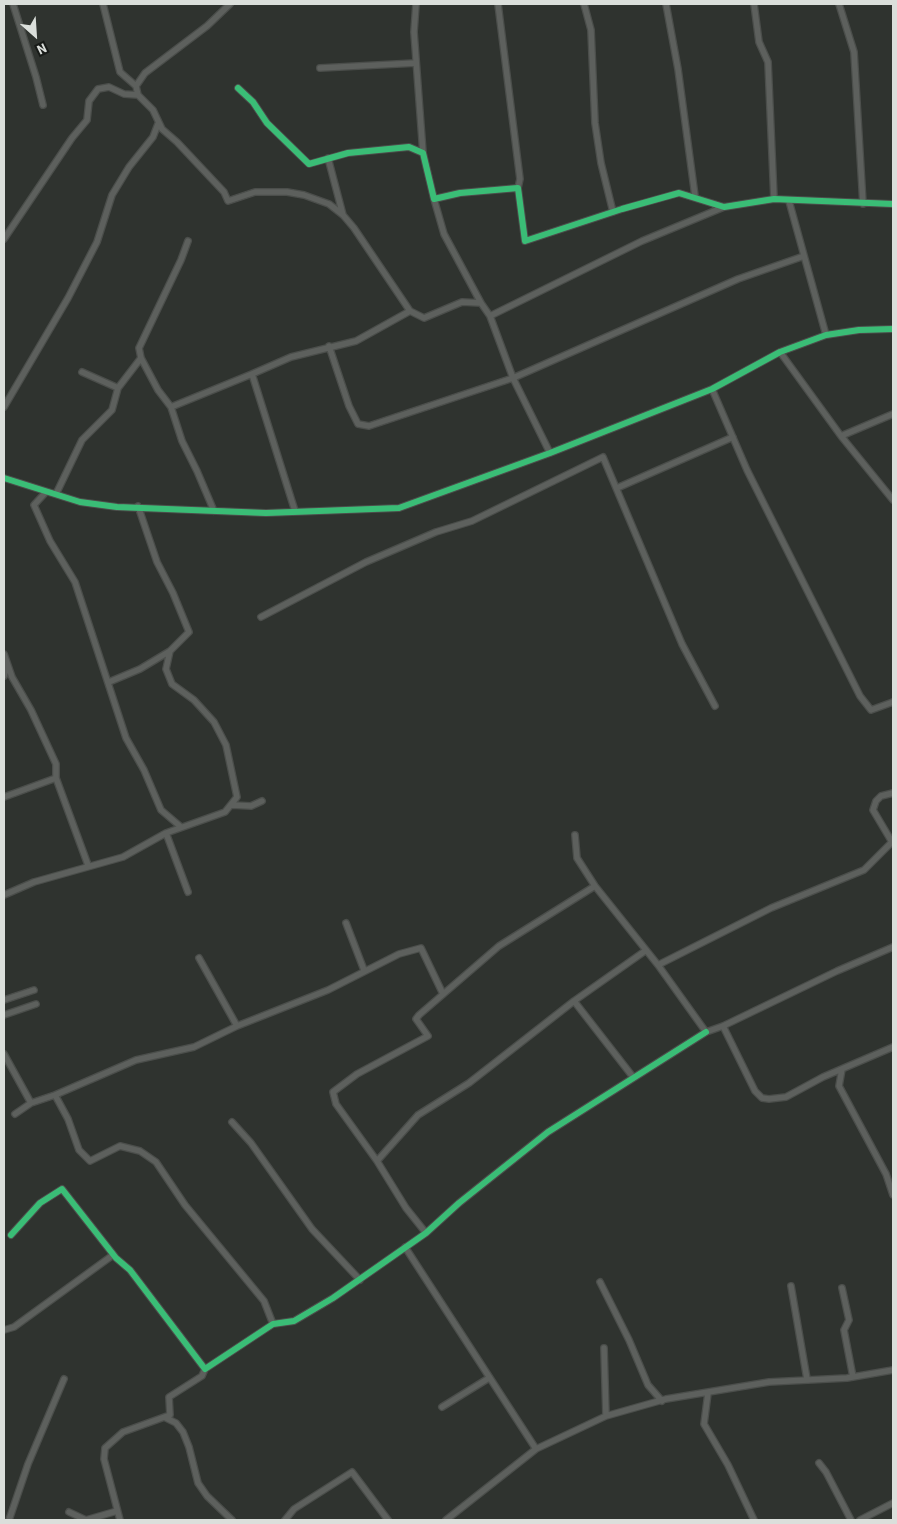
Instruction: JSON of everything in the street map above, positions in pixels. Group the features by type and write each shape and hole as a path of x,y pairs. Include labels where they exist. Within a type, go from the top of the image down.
{"street":[{"path":"13,4 42,105"},
{"path":"103,4 120,72 136,86 138,95 152,110 158,124 224,192 228,201 255,192 287,192 304,195 329,204 343,215 370,250 410,312 424,318 462,302 481,303"},
{"path":"136,86 144,73 207,26 230,4"},
{"path":"416,4 414,32 422,153 444,234 490,316 513,378 550,453"},
{"path":"498,4 520,179 518,188 525,241 613,212 679,193 695,196 724,207"},
{"path":"584,4 591,30 595,123 601,163 613,212"},
{"path":"666,4 678,69 695,196"},
{"path":"754,4 759,42 768,62 774,199"},
{"path":"839,4 854,52 862,204"},
{"path":"320,68 416,62"},
{"path":"4,239 72,138 87,120 89,101 98,89 110,87 124,94 138,95"},
{"path":"238,88 253,102 267,123 308,164 348,153 409,147 422,142"},
{"path":"4,407 64,306 93,250 112,195 158,124"},
{"path":"409,147 422,153"},
{"path":"328,158 343,215"},
{"path":"434,198 460,193 518,188"},
{"path":"490,316 642,241 724,207 774,199 893,204"},
{"path":"789,201 826,335"},
{"path":"188,240 181,260 139,348 141,358 158,390 171,407 182,441 214,511"},
{"path":"330,346 358,424 369,426 513,378 738,279 804,256"},
{"path":"171,407 291,357 356,341 410,312"},
{"path":"4,478 45,493 56,494 80,502 117,507 138,506 266,513 295,511 313,513 399,508 550,453 712,390 780,352 826,335 858,330 893,329"},
{"path":"780,352 841,436 893,500"},
{"path":"56,494 82,440 112,410 118,388 141,358"},
{"path":"82,372 118,388"},
{"path":"252,374 295,511"},
{"path":"712,390 733,437 860,696 871,710 893,702"},
{"path":"841,436 893,414"},
{"path":"617,488 733,437"},
{"path":"261,617 366,562 436,532 472,521 603,457 682,644 715,706"},
{"path":"45,493 34,505 50,540 75,582 126,738 144,770 161,810 181,827"},
{"path":"109,682 140,669 170,651 189,632 173,593 157,562 138,506"},
{"path":"4,895 34,882 88,865 123,857 166,833 225,812 232,805 237,796 226,745 214,722 194,700 172,684 166,669 170,651"},
{"path":"4,654 7,664 56,764 56,778 88,865"},
{"path":"4,676 7,664"},
{"path":"4,796 56,778"},
{"path":"658,965 771,908 864,870 890,847 892,839 874,810 876,801 881,796 893,793"},
{"path":"232,805 251,806 262,801"},
{"path":"166,833 188,892"},
{"path":"575,835 577,858 595,886 658,965 706,1032"},
{"path":"426,1233 406,1208 377,1161 336,1104 333,1092 357,1074 428,1036 417,1017 499,946 595,886"},
{"path":"346,923 364,970"},
{"path":"120,1520 116,1511 104,1459 105,1448 124,1432 143,1423 166,1418 170,1415 169,1397 202,1376 205,1369 273,1324 294,1320 360,1280 426,1233 548,1132 632,1077 706,1032 723,1026 837,971 893,947"},
{"path":"14,1114 31,1103 136,1060 194,1047 237,1026 328,990 364,970 399,954 421,948 443,994"},
{"path":"377,1161 418,1115 469,1083 574,1001 645,950"},
{"path":"199,958 237,1026"},
{"path":"4,1000 34,990"},
{"path":"574,1001 632,1077"},
{"path":"4,1015 36,1004"},
{"path":"723,1026 755,1092 762,1098 786,1097 842,1069 893,1047"},
{"path":"4,1054 31,1103"},
{"path":"842,1069 839,1086 886,1174 893,1195"},
{"path":"55,1094 68,1119 79,1150 90,1161 120,1146 140,1151 156,1162 185,1205 264,1301 273,1324"},
{"path":"232,1122 251,1143 312,1230 360,1280"},
{"path":"11,1235 40,1203 62,1189 113,1254 130,1270 205,1369"},
{"path":"405,1247 536,1449"},
{"path":"4,1330 14,1327 113,1254"},
{"path":"600,1282 629,1340 648,1385 662,1400"},
{"path":"791,1286 807,1379"},
{"path":"842,1288 849,1320 844,1330 853,1377"},
{"path":"604,1348 606,1416"},
{"path":"446,1520 536,1449 606,1416 662,1400 769,1382 853,1377 893,1370"},
{"path":"442,1407 489,1378"},
{"path":"9,1520 28,1464 64,1379"},
{"path":"708,1393 704,1424 728,1465 754,1520"},
{"path":"166,1418 176,1423 182,1432 189,1447 198,1484 207,1496 232,1520"},
{"path":"819,1463 826,1472 851,1520"},
{"path":"285,1520 294,1509 352,1472 388,1520"},
{"path":"860,1520 893,1503"},
{"path":"69,1512 86,1520 116,1511"}],"cycle path":[{"path":"238,88 253,102 267,123 309,164 348,153 409,147 423,153 434,199 460,193 518,188 525,241 622,209 679,193 724,207 774,199 893,204"},
{"path":"4,478 80,502 117,507 266,513 399,508 550,453 712,389 780,352 826,335 859,330 893,329"},
{"path":"11,1235 40,1203 62,1189 116,1258 130,1270 205,1369 273,1324 294,1321 333,1298 426,1233 459,1203 548,1132 706,1032"}]}
